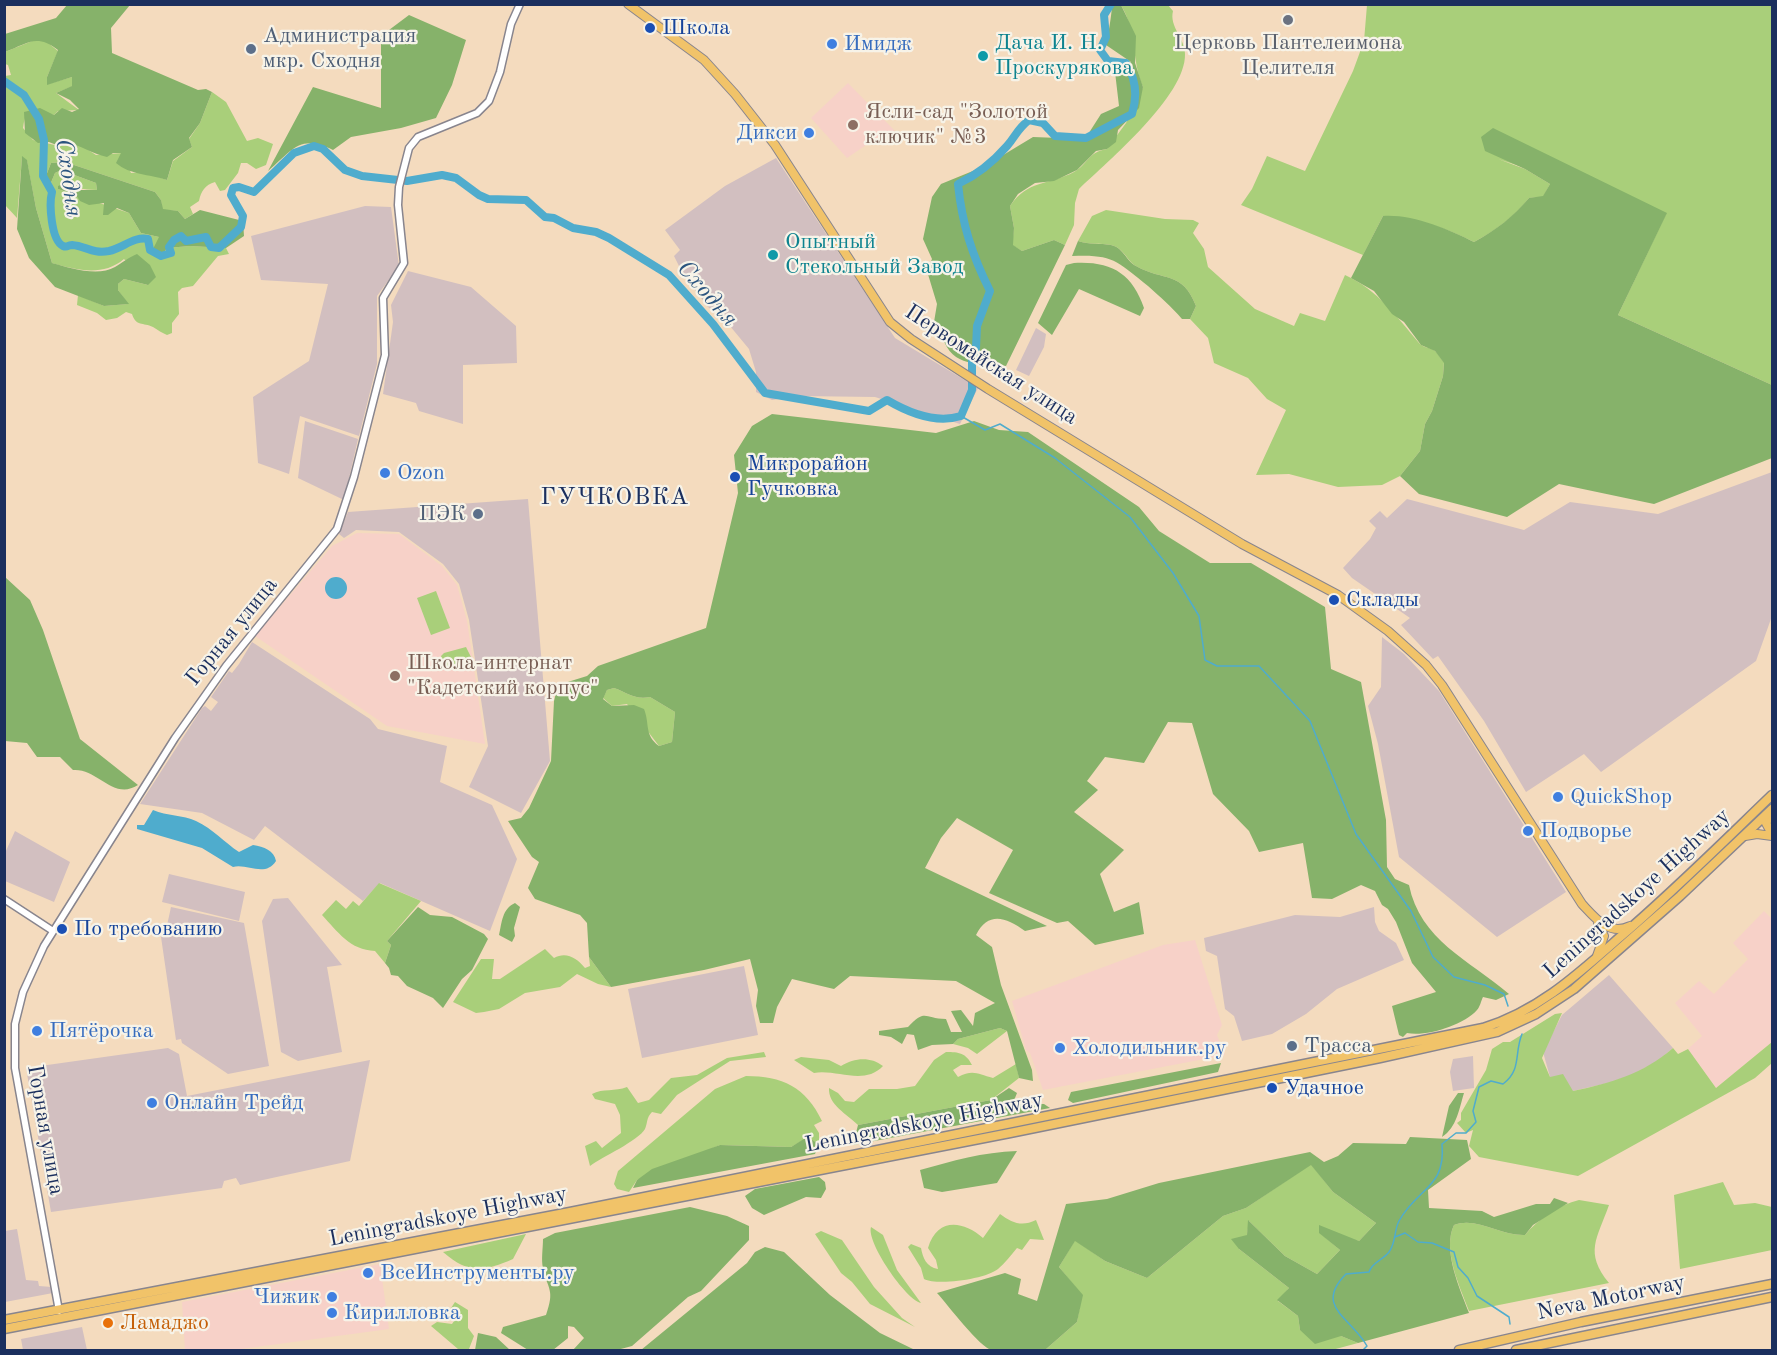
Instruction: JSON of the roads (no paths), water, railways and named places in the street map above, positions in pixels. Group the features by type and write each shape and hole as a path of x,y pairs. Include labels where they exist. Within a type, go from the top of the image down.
{"highway":[{"name":"Leningradskoye Highway","path":"4,1320 1463,1033 1503,1022 1547,998 1596,959 1773,795"},
{"name":"Leningradskoye Highway","path":"4,1329 1010,1133 1497,1032 1536,1014 1574,989 1773,810"},
{"name":"Neva Motorway","path":"1459,1350 1604,1317 1773,1284"},
{"name":"Neva Motorway","path":"1516,1350 1773,1297"}],"main road":[{"name":"Первомайская улица","path":"628,4 692,50 721,76 775,145 885,316 911,339 988,389 1242,544 1363,610 1426,665 1459,710 1573,893 1594,917"},
{"path":"1773,810 1766,824 1773,835"},
{"path":"1745,836 1773,835"},
{"path":"1594,917 1613,930 1623,930 1637,923"},
{"path":"1594,917 1604,936 1596,959"}],"street":[{"name":"Горная улица","path":"59,1311 15,1068 16,1021 23,992 53,931 180,729 226,666 324,549 342,520 384,355 383,298 404,263 398,205 399,187 409,148 418,137 471,116 489,101 500,72 511,24 520,4"},
{"path":"4,899 53,931"}],"water":[{"path":"332,577 340,577 347,584 347,592 340,599 332,599 325,592 325,584"},
{"path":"153,810 196,821 239,852 253,845 265,848 273,854 276,861 267,869 233,867 202,848 137,829 137,825 144,825"}],"waterway":[{"name":"Сходня","path":"4,81 24,95 39,119 44,140 43,176 52,192 53,229 63,246 72,245 103,252 114,250 138,239 148,239 150,250 161,256 171,253 169,247 181,236 186,241 206,237 211,247 219,248 241,227 243,216 231,195 233,188 239,187 254,192 294,153 314,146 323,149 345,170 362,176 407,181 442,175 456,178 488,199 526,200 545,217 554,218 573,228 596,232 609,238 669,275 713,324 765,393 869,411 887,400 923,416 942,419 961,416 972,390 972,359 976,348 977,326 990,291 969,239 958,184 972,177 990,163 1029,120 1043,123 1055,136 1086,138 1132,114 1135,94 1134,81 1129,69 1126,63 1108,61 1100,50 1106,37 1104,15 1111,4"},
{"path":"961,416 985,430 1000,424 1055,458 1130,517 1173,573 1199,616 1205,660 1217,666 1259,666 1310,721 1356,834 1411,911 1433,957 1454,977 1485,985 1504,994 1508,1006"},
{"path":"1363,1350 1367,1346 1334,1304 1333,1295 1337,1285 1346,1274 1369,1272 1389,1252 1399,1221 1440,1170 1442,1144 1456,1133 1466,1133 1476,1122 1473,1111 1479,1087 1491,1081 1503,1084 1513,1073 1522,1034"},
{"path":"1395,1237 1405,1233 1418,1242 1432,1243 1454,1252 1458,1267 1468,1278 1477,1296 1509,1317 1510,1324"}],"place":[{"name":"Церковь Пантелеимона Целителя","path":"1288,20"},
{"name":"Школа","path":"650,28"},
{"name":"Имидж","path":"832,44"},
{"name":"Администрация мкр. Сходня","path":"251,49"},
{"name":"Дача И. Н. Проскурякова","path":"983,56"},
{"name":"Ясли-сад \"Золотой ключик\" №3","path":"853,125"},
{"name":"Дикси","path":"809,133"},
{"name":"Опытный Стекольный Завод","path":"773,255"},
{"name":"Ozon","path":"385,473"},
{"name":"Микрорайон Гучковка","path":"735,477"},
{"name":"ПЭК","path":"478,514"},
{"name":"Склады","path":"1334,600"},
{"name":"Школа-интернат \"Кадетский корпус\"","path":"395,676"},
{"name":"QuickShop","path":"1558,797"},
{"name":"Подворье","path":"1528,831"},
{"name":"По требованию","path":"62,929"},
{"name":"Пятёрочка","path":"37,1031"},
{"name":"Трасса","path":"1292,1046"},
{"name":"Холодильник.ру","path":"1060,1048"},
{"name":"Удачное","path":"1272,1088"},
{"name":"Онлайн Трейд","path":"152,1103"},
{"name":"ВсеИнструменты.ру","path":"368,1273"},
{"name":"Чижик","path":"332,1297"},
{"name":"Кирилловка","path":"332,1313"},
{"name":"Ламаджо","path":"108,1323"}],"district":[{"name":"ГУЧКОВКА","path":"615,498"}]}
